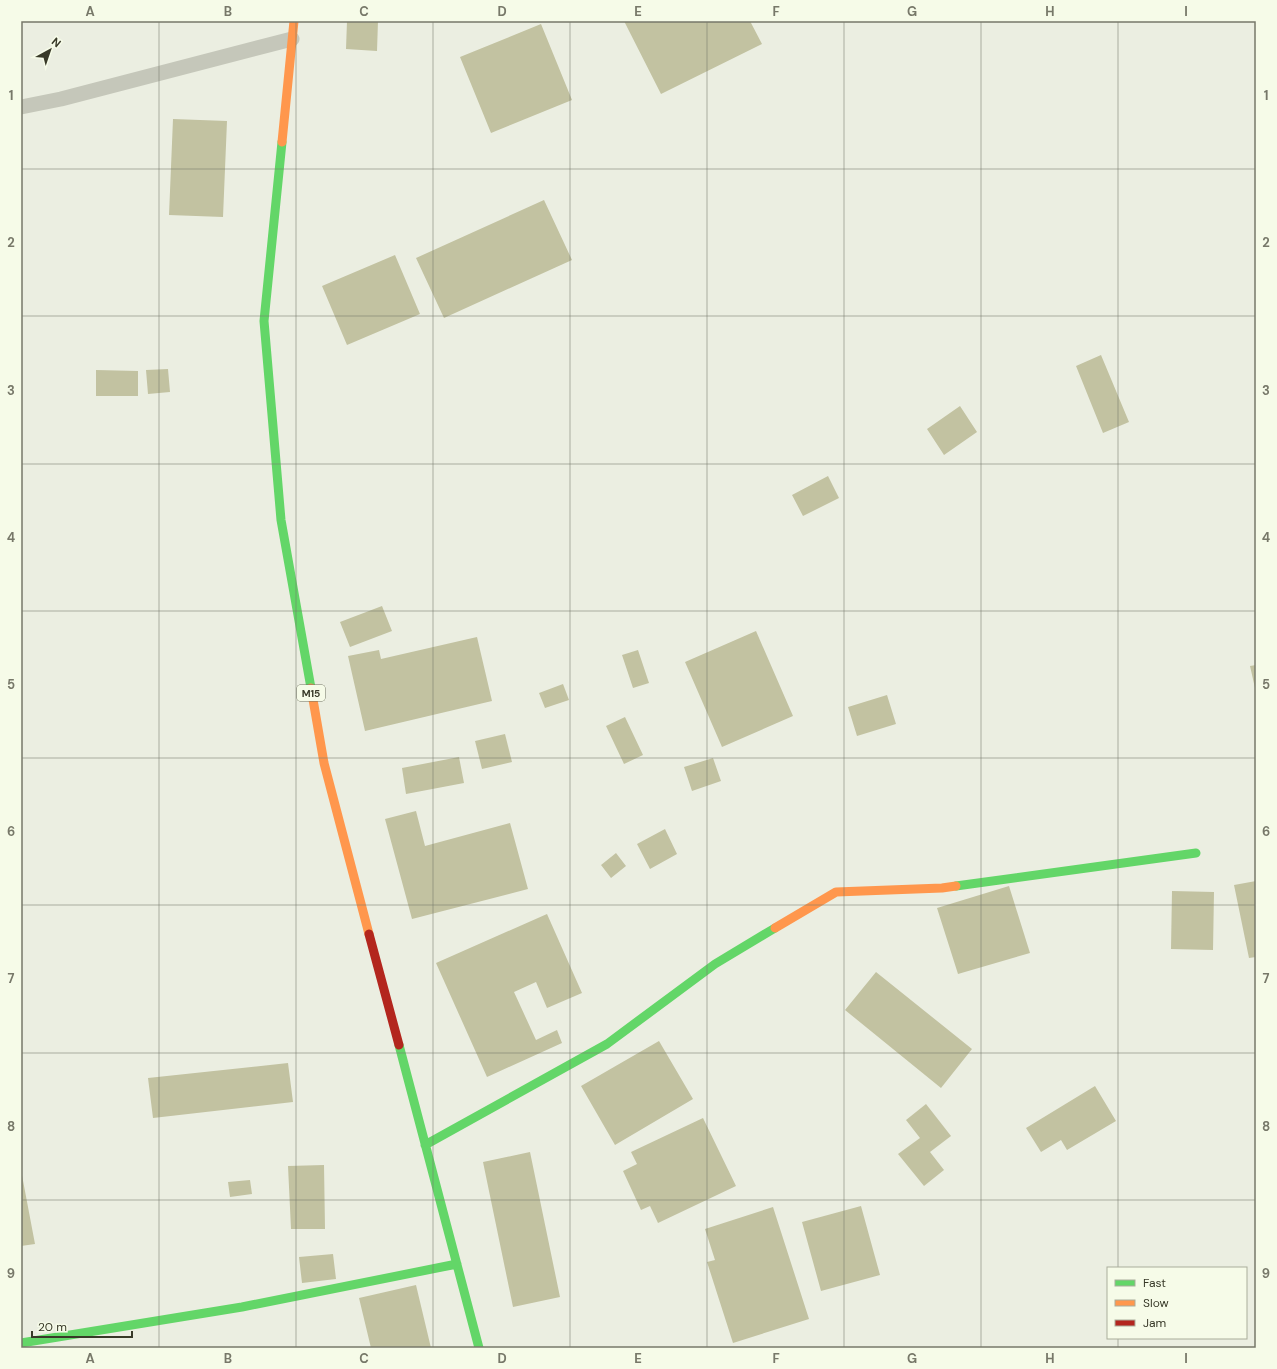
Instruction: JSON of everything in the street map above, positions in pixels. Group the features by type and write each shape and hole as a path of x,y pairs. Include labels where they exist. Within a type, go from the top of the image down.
{"main road":[{"name":"M15","path":"294,21 264,321 281,520 324,763 479,1348"},
{"path":"425,1145 607,1044 715,964 836,892 942,888 1196,853"},
{"path":"21,1343 242,1307 457,1264"}],"lane":[{"path":"21,107 61,99 292,39"}],"building":[{"path":"347,21 378,21 377,51 346,49"},
{"path":"624,21 750,21 762,44 661,94"},
{"path":"541,24 572,100 491,133 460,57"},
{"path":"173,119 227,121 223,217 169,215"},
{"path":"544,200 572,260 444,318 416,258"},
{"path":"395,255 420,314 347,345 322,286"},
{"path":"1101,355 1129,422 1103,433 1076,366"},
{"path":"168,369 170,392 148,394 146,370"},
{"path":"96,370 138,371 138,396 96,396"},
{"path":"960,406 977,432 944,455 927,429"},
{"path":"828,476 839,498 803,516 792,495"},
{"path":"382,606 392,631 350,647 340,622"},
{"path":"756,631 793,716 722,747 685,662"},
{"path":"477,637 492,701 365,731 348,656 379,650 381,659"},
{"path":"638,650 649,683 633,688 622,655"},
{"path":"1256,665 1256,688 1255,688 1250,666"},
{"path":"563,684 569,700 545,708 539,693"},
{"path":"887,695 896,724 857,736 848,707"},
{"path":"625,717 643,755 624,764 606,726"},
{"path":"505,734 512,762 482,769 475,741"},
{"path":"459,757 464,783 406,794 402,768"},
{"path":"713,758 721,781 692,791 684,767"},
{"path":"416,811 425,846 510,823 528,889 412,919 385,819"},
{"path":"665,829 677,854 650,869 637,844"},
{"path":"616,853 626,866 611,878 601,865"},
{"path":"1256,881 1256,957 1249,958 1234,885"},
{"path":"1009,886 1030,953 958,974 937,908"},
{"path":"1172,891 1214,892 1213,950 1171,949"},
{"path":"547,914 582,993 547,1008 536,982 514,992 536,1040 557,1030 562,1043 487,1077 436,963"},
{"path":"876,972 972,1049 941,1088 845,1010"},
{"path":"659,1041 693,1099 615,1145 581,1086"},
{"path":"288,1063 293,1102 153,1118 148,1078"},
{"path":"1095,1086 1116,1121 1067,1150 1061,1140 1041,1152 1026,1128"},
{"path":"926,1104 951,1136 930,1152 944,1170 924,1186 898,1154 920,1138 906,1120"},
{"path":"703,1118 736,1186 658,1223 650,1206 641,1210 623,1171 637,1164 631,1152"},
{"path":"530,1152 560,1297 513,1307 483,1162"},
{"path":"324,1165 325,1229 291,1229 288,1166"},
{"path":"21,1170 35,1244 21,1246"},
{"path":"250,1180 252,1194 230,1197 228,1182"},
{"path":"861,1206 880,1275 821,1291 802,1222"},
{"path":"773,1207 809,1319 733,1343 707,1262 715,1260 705,1229"},
{"path":"333,1254 336,1279 302,1283 299,1257"},
{"path":"416,1285 431,1348 371,1348 359,1298"}],"traffic: fast":[{"path":"282,142 264,321 281,520 311,688"},
{"path":"956,886 1196,853"},
{"path":"425,1145 607,1044 715,964 775,928"},
{"path":"399,1045 479,1348"},
{"path":"21,1343 242,1307 457,1264"}],"traffic: slow":[{"path":"282,142 294,21"},
{"path":"311,688 324,763 369,934"},
{"path":"775,928 836,892 942,888 956,886"}],"traffic: jam":[{"path":"369,934 399,1045"}]}
